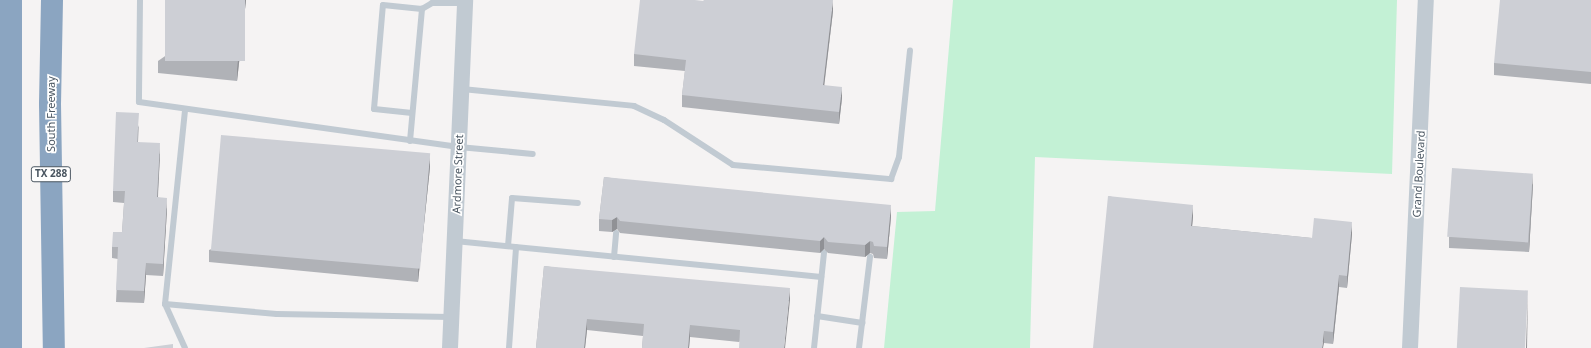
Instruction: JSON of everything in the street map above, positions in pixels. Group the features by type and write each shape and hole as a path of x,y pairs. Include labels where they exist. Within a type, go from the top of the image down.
{"highway":[{"path":"11,0 11,348"},
{"name":"South Freeway","path":"52,0 50,104 54,348"}],"street":[{"name":"Grand Boulevard","path":"1410,348 1426,0"},
{"name":"Ardmore Street","path":"450,348 465,2"}],"lane":[{"path":"140,0 139,102 459,147 533,154"},
{"path":"412,113 374,109 383,5 422,9 432,3 465,2"},
{"path":"410,140 422,9"},
{"path":"462,89 634,106 664,120 733,165 891,179 899,157 910,51"},
{"path":"185,109 165,304 185,348"},
{"path":"508,246 512,198 578,203"},
{"path":"614,257 616,233"},
{"path":"455,241 821,277"},
{"path":"509,348 516,247"},
{"path":"814,348 824,253"},
{"path":"859,348 870,257"},
{"path":"165,304 277,314 452,318"},
{"path":"817,316 862,322"}],"green space":[{"path":"953,0 1397,0 1392,174 1035,157 1030,348 884,348 897,212 935,211"}],"building":[{"path":"165,0 245,0 245,61 165,61"},
{"path":"640,0 833,0 823,85 842,87 839,112 682,95 686,60 634,54"},
{"path":"1500,0 1591,0 1591,72 1494,63"},
{"path":"116,112 139,113 137,142 160,143 157,197 167,198 163,264 146,263 144,291 116,290 118,247 112,247 113,232 122,232 125,191 113,191"},
{"path":"221,135 430,153 420,269 211,251"},
{"path":"1452,168 1533,174 1528,242 1447,237"},
{"path":"604,177 891,205 887,247 874,246 873,242 870,241 865,245 828,242 824,237 820,241 620,221 617,217 612,220 599,219"},
{"path":"1108,196 1193,205 1191,226 1312,238 1314,218 1352,222 1347,276 1339,275 1333,332 1324,331 1322,348 1093,348"},
{"path":"544,266 790,288 784,348 739,348 740,330 690,325 688,348 642,348 644,324 587,319 584,348 536,348"},
{"path":"1460,287 1528,291 1525,348 1457,348"},
{"path":"173,344 173,348 144,348"}]}
